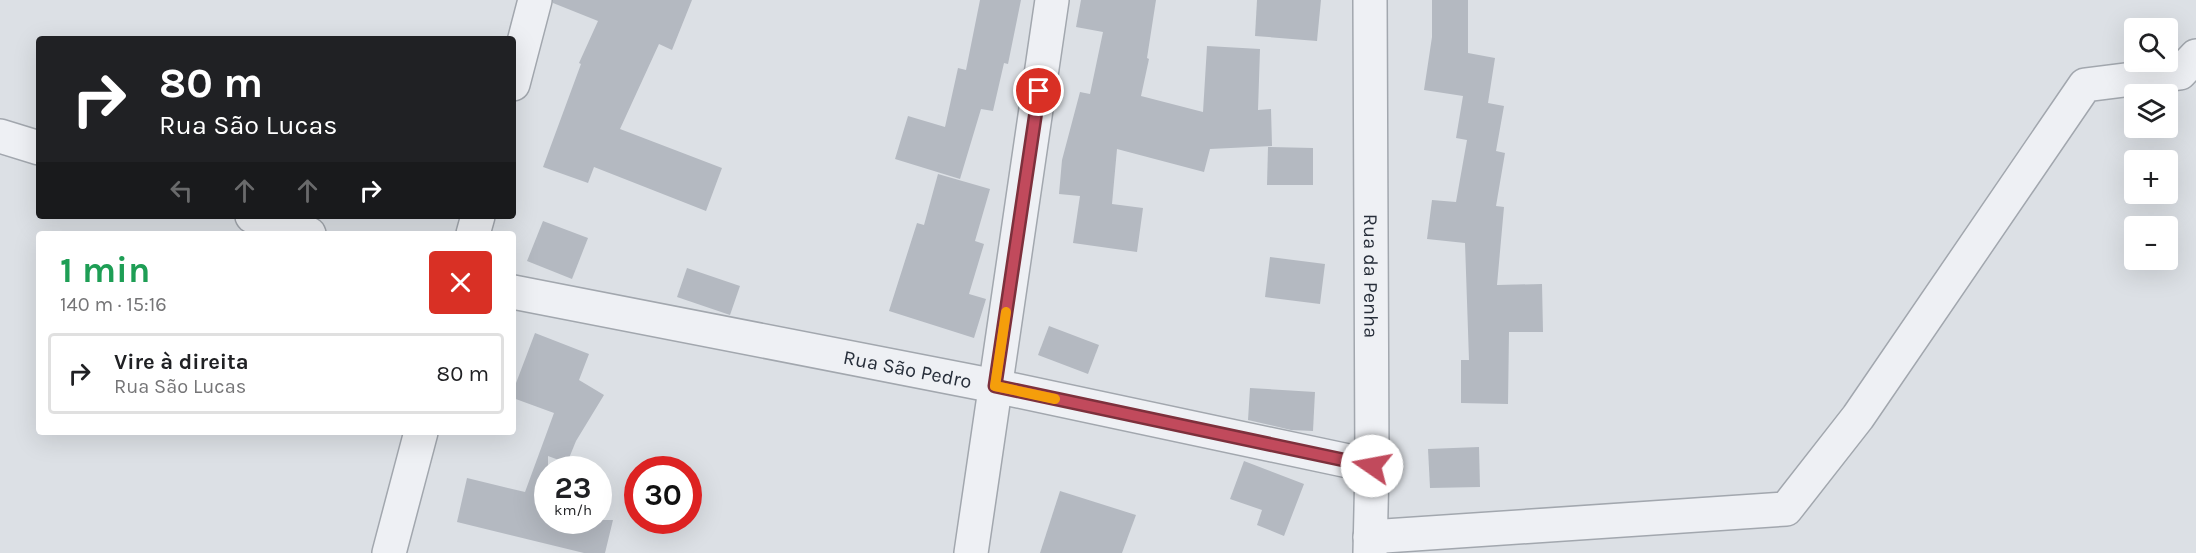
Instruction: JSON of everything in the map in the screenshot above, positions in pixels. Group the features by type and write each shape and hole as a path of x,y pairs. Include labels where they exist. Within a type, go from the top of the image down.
{"street":[{"path":"516,73 535,0"},
{"path":"971,553 1052,0"},
{"name":"Rua da Penha","path":"1370,0 1372,466 1370,545"},
{"path":"1370,545 1786,508 1858,417 2085,85 2180,73 2196,56"},
{"path":"0,136 36,147"},
{"path":"262,219 300,231"},
{"name":"Rua São Pedro","path":"516,293 995,386 1372,466"},
{"path":"389,553 420,435"}],"building":[{"path":"553,0 692,0 672,50 659,44 620,129 722,168 706,211 594,167 588,183 543,167 581,64 579,63 598,21 553,3"},
{"path":"980,0 1021,0 1008,64 1004,63 993,111 981,109 960,179 895,159 908,116 945,127 958,68 966,70"},
{"path":"1081,0 1156,0 1147,58 1149,59 1141,96 1203,112 1207,46 1260,49 1258,110 1271,109 1272,146 1210,149 1204,172 1117,149 1112,204 1143,208 1137,252 1073,243 1080,196 1059,194 1062,160 1080,92 1090,94 1103,32 1076,27"},
{"path":"1257,0 1321,0 1317,41 1255,36"},
{"path":"1432,0 1468,0 1468,53 1495,58 1488,103 1504,106 1496,151 1505,153 1496,206 1504,207 1497,285 1542,284 1543,332 1509,332 1508,404 1461,403 1461,360 1469,360 1465,243 1427,239 1432,200 1456,202 1467,140 1456,138 1463,96 1424,90 1432,37"},
{"path":"1268,147 1313,148 1313,185 1267,185"},
{"path":"938,174 990,189 975,241 984,244 969,294 986,299 974,338 889,311 917,223 924,225"},
{"path":"543,221 588,238 572,279 527,261"},
{"path":"1270,257 1325,264 1320,304 1265,297"},
{"path":"687,268 740,286 730,315 677,297"},
{"path":"1049,326 1099,345 1088,374 1038,355"},
{"path":"535,333 589,354 579,380 604,395 576,441 570,456 538,456 554,413 516,399 516,383"},
{"path":"1250,388 1315,392 1313,431 1291,430 1248,420"},
{"path":"1479,447 1480,487 1430,488 1428,449"},
{"path":"1244,461 1304,484 1284,536 1257,525 1262,510 1230,499"},
{"path":"534,467 534,534 610,534 605,553 584,553 457,522 467,478 525,492"},
{"path":"1060,491 1136,515 1122,553 1040,553"}],"slow traffic":[{"path":"1006,312 995,386 1055,399"}],"route":[{"path":"1039,91 995,386 1372,466"}]}
